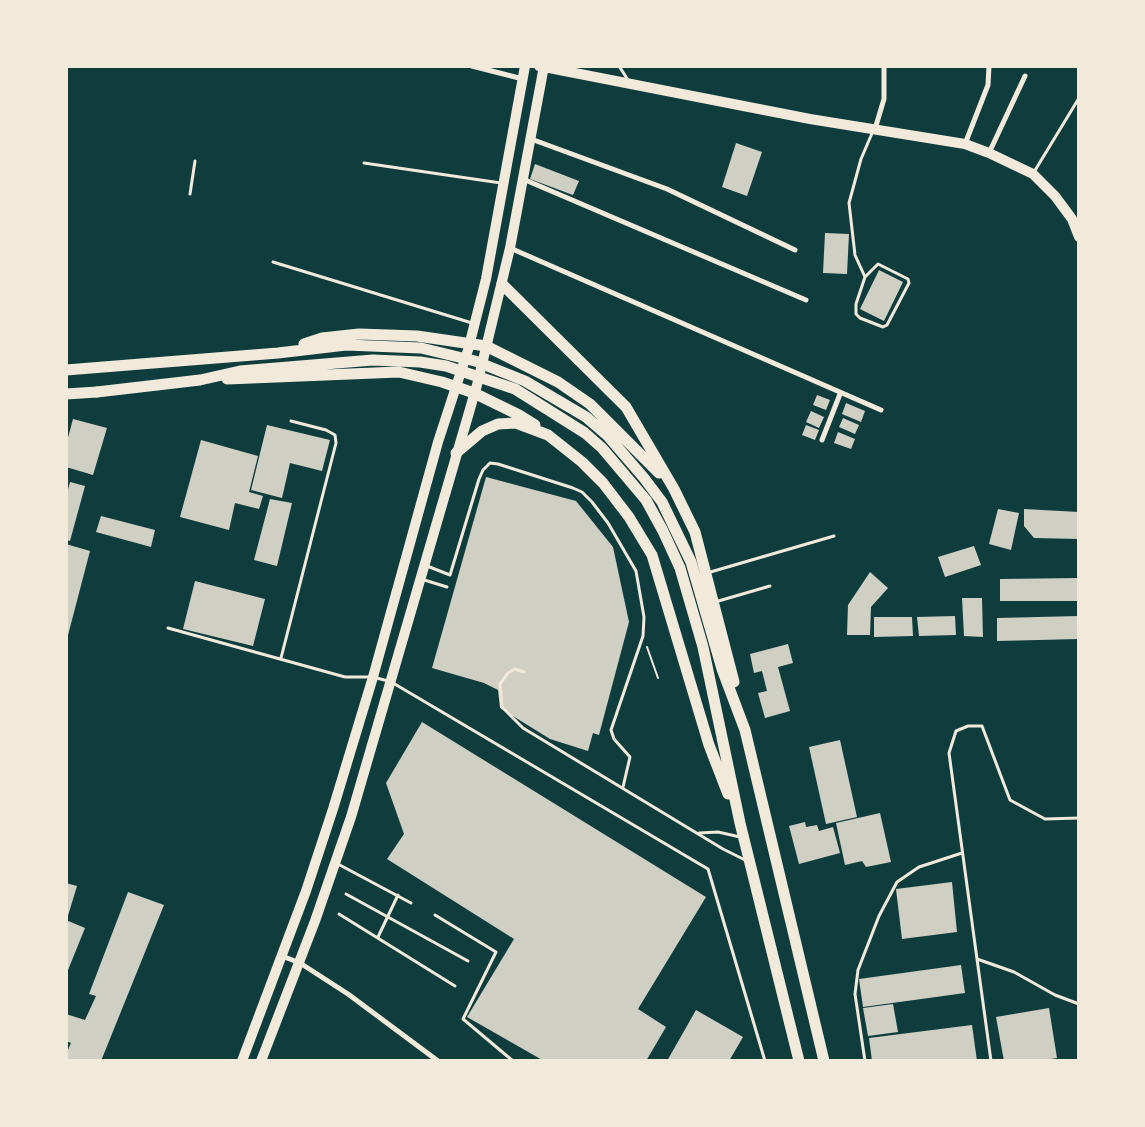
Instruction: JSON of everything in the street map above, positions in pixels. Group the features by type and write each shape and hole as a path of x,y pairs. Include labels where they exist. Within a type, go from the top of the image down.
{"main road":[{"path":"242,1061 282,956 333,809 373,677 430,468 470,342 486,279 525,66"},
{"path":"261,1061 300,963 336,863 425,566 474,393 502,284 531,139 543,66 584,72 631,84 965,144 1033,174 1075,219 1079,237"},
{"path":"502,284 626,407 674,489 695,532 715,602 824,1061"},
{"path":"278,353 322,338 359,334 417,336 470,342 486,346 558,382 590,404 634,446 674,489"},
{"path":"66,370 278,353 346,345 381,345 449,354 498,369 525,381 573,408 607,435 662,502 691,562 722,669 745,730"},
{"path":"200,380 240,370 372,360 420,362 446,366 472,373 515,390 545,406 585,433 602,448 646,500 663,530 680,568 703,647 749,862 799,1061"},
{"path":"66,392 97,392 200,380 399,372 474,393 519,415 548,434 582,462 603,483 629,517 652,555 708,745 740,823"},
{"path":"456,453 482,431 498,424 516,423 548,434"}],"street":[{"path":"472,66 523,79"},
{"path":"875,129 884,99 884,66"},
{"path":"965,144 988,85 989,66"},
{"path":"989,153 1025,76"},
{"path":"531,139 668,189 795,250"},
{"path":"523,180 806,300"},
{"path":"510,248 840,394 881,410"},
{"path":"822,440 840,394"},
{"path":"282,956 300,963 348,994 438,1061"}],"lane":[{"path":"618,66 631,84"},
{"path":"1033,174 1079,98"},
{"path":"865,276 878,264 904,275 909,283 887,326 883,327 860,318 856,314 856,304 865,276 855,255 849,202 861,159 875,129"},
{"path":"190,194 195,161"},
{"path":"364,163 504,183"},
{"path":"272,262 475,324"},
{"path":"281,658 336,443 335,434 290,421"},
{"path":"425,566 450,574 479,479 483,470 490,464 498,464 573,488 582,492 592,502 608,523 636,571 644,617 643,636 611,730 614,739 630,757 623,787"},
{"path":"707,574 834,536"},
{"path":"421,579 447,587"},
{"path":"715,602 770,586"},
{"path":"168,628 345,677 373,677 391,682 708,869 765,1061"},
{"path":"524,672 515,669 508,673 500,684 502,707 523,728 723,849 749,862"},
{"path":"991,1061 949,753 956,731 968,726 982,726 1010,800 1044,819 1079,818"},
{"path":"699,833 718,832 744,838"},
{"path":"865,1061 855,994 858,970 879,916 897,882 919,867 962,853"},
{"path":"336,863 411,902"},
{"path":"346,894 468,961"},
{"path":"378,937 398,895"},
{"path":"339,914 455,986"},
{"path":"434,915 496,952 463,1019 513,1061"},
{"path":"977,959 1014,972 1055,995 1079,1004"}],"path":[{"path":"643,636 658,678"}],"building":[{"path":"736,143 762,152 747,196 722,187"},
{"path":"535,164 579,181 573,195 530,179"},
{"path":"825,233 849,234 847,274 823,273"},
{"path":"879,270 903,282 884,321 860,309"},
{"path":"817,395 830,400 826,410 813,405"},
{"path":"846,403 865,411 861,422 842,414"},
{"path":"811,411 824,417 819,428 806,422"},
{"path":"843,418 859,425 855,434 839,427"},
{"path":"73,419 107,428 93,475 66,467 66,445"},
{"path":"267,425 330,440 322,471 290,463 282,498 251,490"},
{"path":"806,425 819,430 815,440 802,435"},
{"path":"838,432 855,439 851,449 834,443"},
{"path":"201,440 258,456 249,492 263,496 259,509 235,503 229,530 180,517"},
{"path":"486,477 576,501 613,547 629,622 599,735 593,733 588,751 550,739 500,708 498,690 484,683 432,668"},
{"path":"70,482 85,486 70,541 66,540 66,497"},
{"path":"270,499 292,503 277,566 254,560"},
{"path":"998,509 1019,513 1011,550 989,544"},
{"path":"1024,509 1079,512 1079,539 1034,538 1024,526"},
{"path":"101,516 155,530 151,547 96,532"},
{"path":"66,544 90,551 67,639 66,639"},
{"path":"974,546 981,565 945,577 938,557"},
{"path":"870,572 888,588 871,607 870,635 847,635 848,605"},
{"path":"1079,578 1079,601 1000,601 1000,579"},
{"path":"195,581 265,599 253,646 183,629"},
{"path":"962,598 982,598 983,637 964,636"},
{"path":"955,616 956,635 919,636 917,617"},
{"path":"1079,616 1079,639 997,641 997,618"},
{"path":"874,617 912,617 913,636 874,637"},
{"path":"788,644 793,663 778,667 790,711 765,718 758,693 767,691 762,671 754,673 750,654"},
{"path":"422,722 706,897 638,1009 666,1027 646,1061 544,1061 467,1017 514,939 387,859 404,834 386,783"},
{"path":"840,740 857,817 826,824 809,747"},
{"path":"880,813 891,862 866,867 862,861 845,865 836,823"},
{"path":"805,822 806,827 817,825 819,831 833,827 840,853 799,864 789,826"},
{"path":"952,882 957,932 902,939 896,889"},
{"path":"66,883 77,886 67,919 66,919"},
{"path":"128,892 164,905 101,1061 66,1061 66,1054 71,1043 66,1041 66,1014 85,1020 96,996 89,994"},
{"path":"66,920 85,928 66,975"},
{"path":"961,965 965,993 863,1007 859,979"},
{"path":"893,1004 898,1032 868,1036 863,1008"},
{"path":"1049,1008 1057,1058 1038,1061 1004,1061 996,1017"},
{"path":"696,1010 743,1037 729,1061 667,1061"},
{"path":"972,1025 977,1061 872,1061 869,1038"}]}
